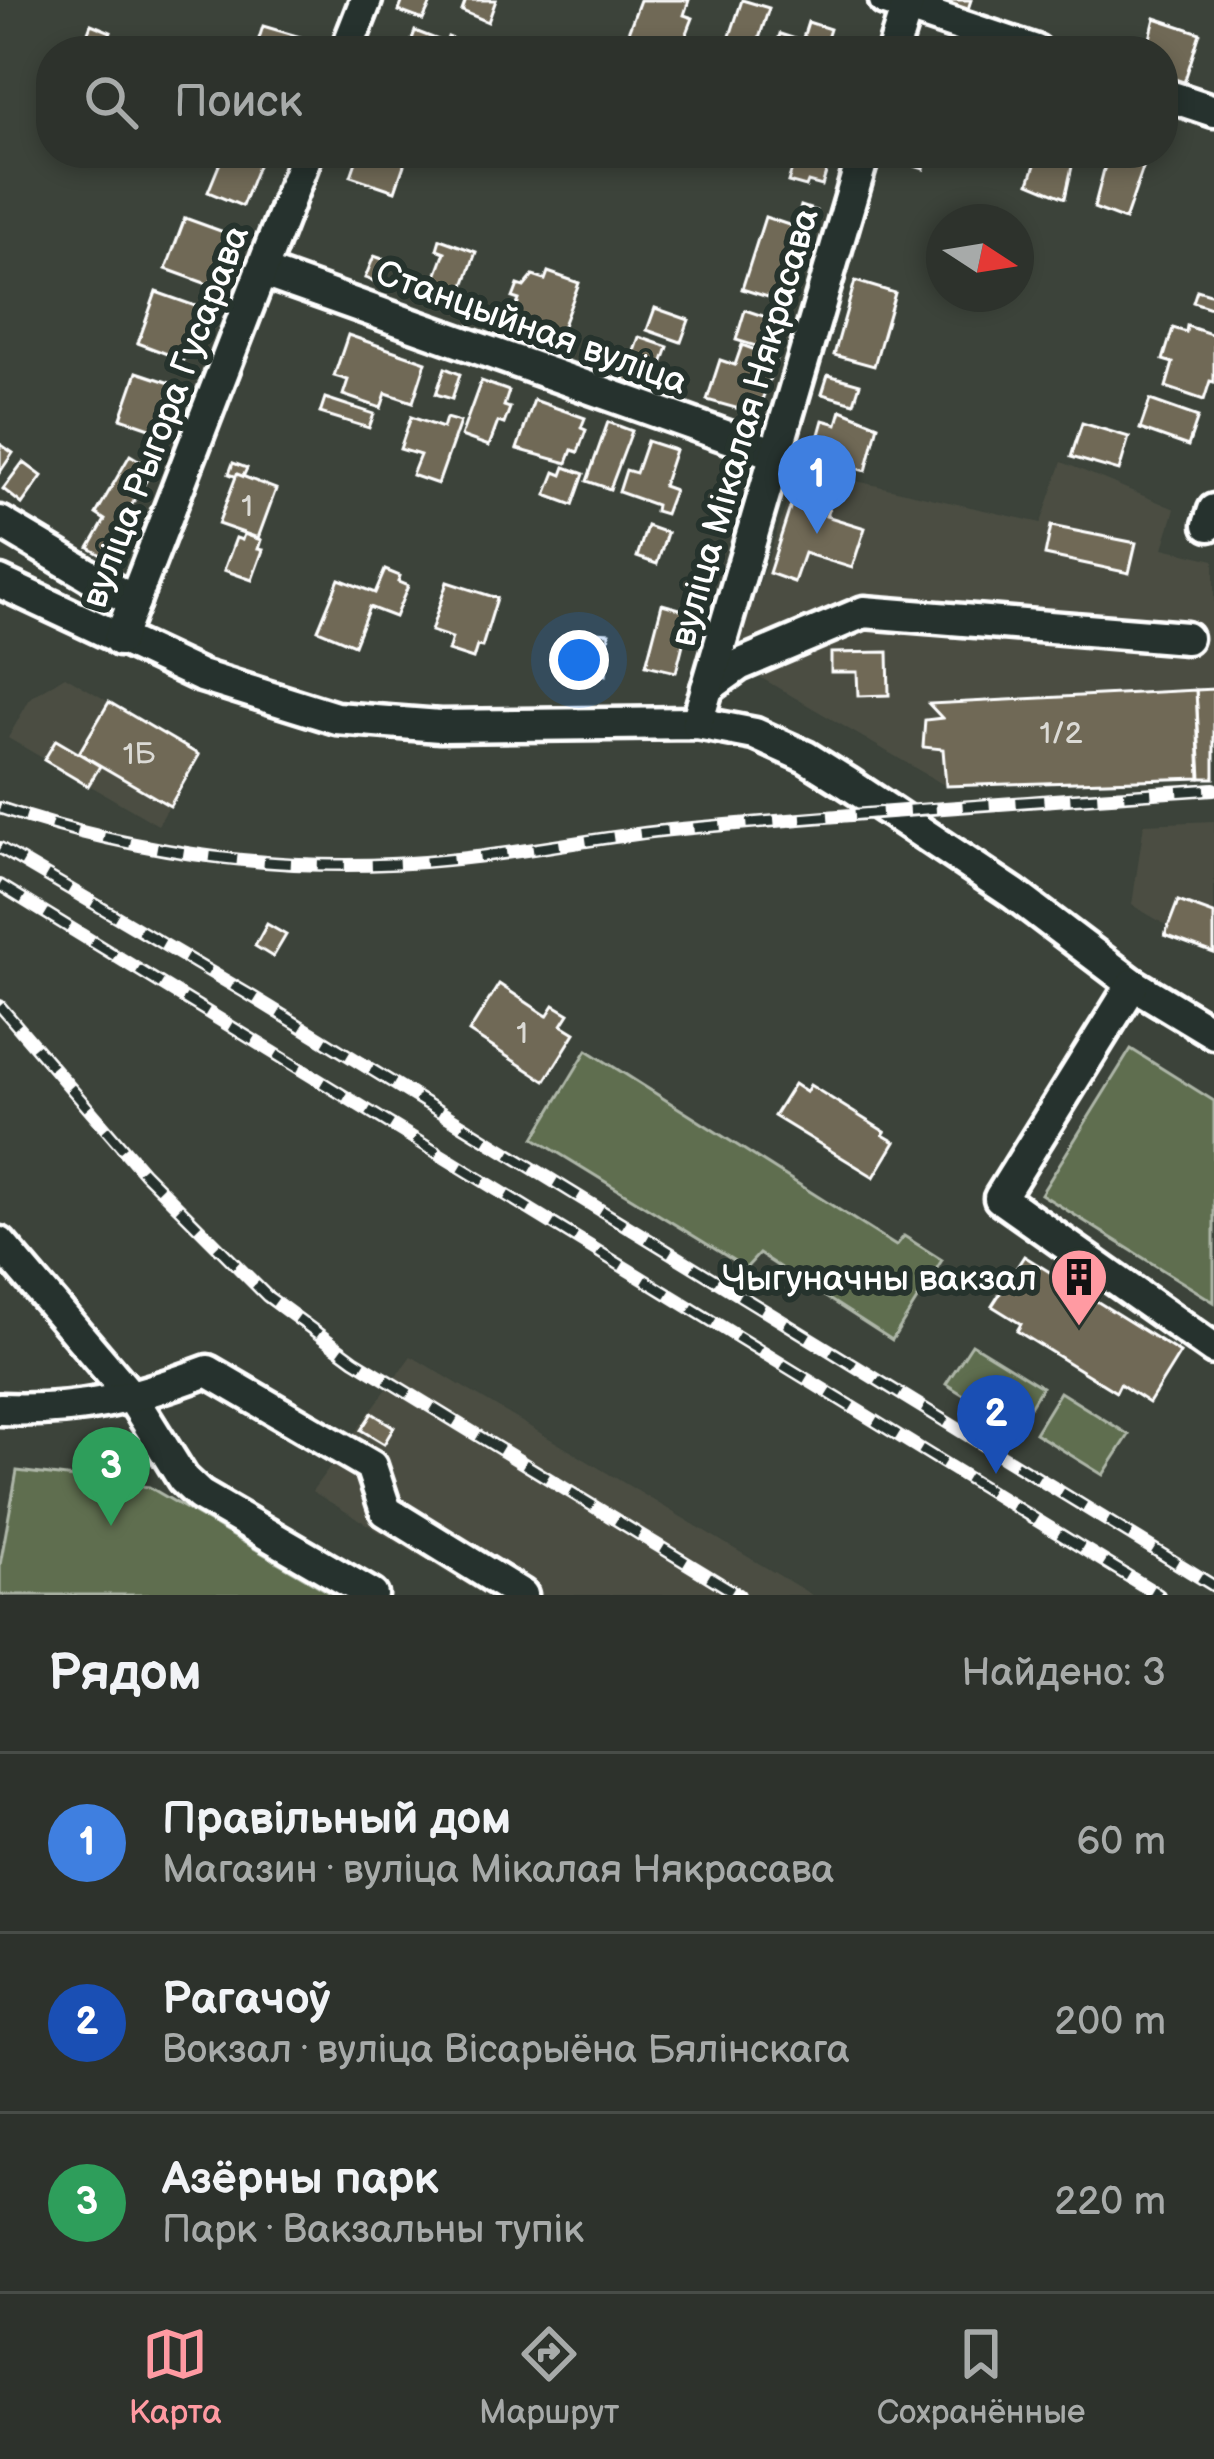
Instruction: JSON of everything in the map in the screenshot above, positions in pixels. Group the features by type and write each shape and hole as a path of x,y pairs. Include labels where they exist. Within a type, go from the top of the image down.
{"street":[{"path":"352,36 366,0"},
{"path":"895,36 900,2 994,36"},
{"path":"1178,99 1214,111"},
{"name":"вуліца Рыгора Гусарава","path":"119,640 301,168"},
{"name":"вуліца Мікалая Някрасава","path":"697,722 860,168"},
{"name":"Станцыйная вуліца","path":"261,271 776,454"},
{"path":"0,522 134,602"},
{"path":"0,582 201,676 305,710 365,723 697,722 755,734 806,757 1014,894 1133,984 1214,1033"},
{"path":"707,688 739,665 864,612 1186,638"},
{"path":"1133,984 1000,1198 1214,1349"},
{"path":"0,1243 133,1399 184,1479 200,1495 372,1595"},
{"path":"0,1409 51,1411 133,1399 208,1371 371,1466 386,1510 522,1595"}],"shaded area":[{"path":"1062,462 1175,509 1163,548 1214,560 1214,778 946,786 739,665 738,646 799,468 1041,523"},
{"path":"65,676 199,755 158,825 8,738 31,697"},
{"path":"1214,821 1214,953 1132,905 1144,824"},
{"path":"411,1356 812,1595 483,1595 312,1491"}],"green space":[{"path":"1131,1049 1214,1101 1214,1302 1041,1194"},
{"path":"587,1050 896,1246 904,1236 942,1260 892,1340 759,1254 746,1268 534,1138"},
{"path":"972,1344 1042,1387 1017,1428 946,1384"},
{"path":"1060,1392 1129,1435 1103,1475 1035,1433"},
{"path":"17,1471 149,1487 334,1595 0,1595 0,1565"}],"building":[{"path":"403,0 432,1 423,20 399,11"},
{"path":"466,0 496,0 488,22 462,11"},
{"path":"640,0 689,0 684,15 693,18 686,36 627,35"},
{"path":"742,0 769,8 760,36 730,36"},
{"path":"937,0 971,0 967,12"},
{"path":"1155,18 1200,33 1183,86 1178,84 1178,36 1151,36"},
{"path":"808,22 830,29 828,36 804,36"},
{"path":"91,24 111,32 110,36 87,36"},
{"path":"263,26 297,36 260,36"},
{"path":"218,168 257,168 242,206 208,192"},
{"path":"354,168 403,168 395,191 351,176"},
{"path":"792,168 827,168 822,186 788,182"},
{"path":"1034,168 1072,168 1065,198 1029,183"},
{"path":"1104,168 1143,168 1125,220 1094,208"},
{"path":"801,206 816,211 811,228 796,224"},
{"path":"765,217 810,232 787,303 742,289"},
{"path":"185,218 229,234 210,285 166,269"},
{"path":"440,239 476,252 456,308 428,298 445,252 437,249"},
{"path":"374,256 388,261 380,283 365,278"},
{"path":"548,272 579,283 557,341 537,334 532,347 505,337 519,300 513,298 518,285 524,287 533,276 545,280"},
{"path":"855,281 895,293 874,366 834,355"},
{"path":"1197,290 1214,295 1214,309 1193,302"},
{"path":"156,292 201,308 183,360 138,343"},
{"path":"655,308 689,320 681,342 647,330"},
{"path":"745,310 781,322 772,351 736,340"},
{"path":"1187,326 1214,335 1214,382 1210,381 1204,400 1166,387 1173,363 1163,360 1173,328 1186,332"},
{"path":"348,335 426,362 413,402 386,393 381,408 343,395 348,380 334,376"},
{"path":"639,337 668,347 653,390 624,380"},
{"path":"742,345 777,358 757,414 707,400 720,360 735,365"},
{"path":"445,368 460,374 452,399 436,394"},
{"path":"137,372 173,384 156,430 121,418"},
{"path":"828,375 860,384 854,403 822,394"},
{"path":"481,381 509,391 504,406 510,408 504,424 498,422 489,446 461,436"},
{"path":"325,398 374,414 369,428 320,413"},
{"path":"534,400 585,418 578,452 572,450 567,463 517,449"},
{"path":"1150,400 1198,417 1188,446 1140,429"},
{"path":"841,410 878,425 866,471 813,456 823,420 837,424"},
{"path":"411,417 443,428 446,418 460,422 438,484 412,475 420,455 400,449"},
{"path":"608,422 632,431 610,489 587,481"},
{"path":"1082,423 1129,437 1119,471 1071,457"},
{"path":"647,441 675,450 663,486 674,490 665,514 655,511 656,505 619,492 626,470 636,473"},
{"path":"0,444 13,453 0,472"},
{"path":"130,455 153,469 124,518 138,526 117,564 89,548 105,520 96,514"},
{"path":"23,462 42,476 22,504 3,489"},
{"path":"233,463 247,468 242,479 229,474"},
{"path":"565,467 584,474 573,505 546,495 555,472 562,475"},
{"path":"237,474 276,489 258,538 218,524"},
{"path":"816,501 830,505 826,516 865,528 852,568 804,553 794,582 769,573 791,505 812,512"},
{"path":"647,526 667,533 657,564 637,557"},
{"path":"1051,526 1136,543 1129,573 1045,555"},
{"path":"244,534 261,540 258,549 263,550 252,580 224,570 236,538 242,540"},
{"path":"385,570 400,576 398,582 408,586 395,617 369,607 354,645 318,630 339,579 375,593"},
{"path":"447,582 497,598 482,647 477,646 473,659 448,651 452,638 431,631"},
{"path":"662,604 691,612 676,672 646,665"},
{"path":"580,631 609,633 606,675 577,673"},
{"path":"888,652 889,695 858,696 857,672 831,672 831,653"},
{"path":"1214,689 1214,778 1201,778 1196,690"},
{"path":"1196,690 1200,778 946,786 943,749 923,747 925,720 942,718 929,704"},
{"path":"109,702 199,755 170,806 79,753"},
{"path":"56,740 100,766 88,786 44,760"},
{"path":"1178,901 1214,914 1214,953 1165,935"},
{"path":"267,924 286,935 273,957 255,946"},
{"path":"499,984 547,1016 554,1005 569,1014 562,1025 575,1033 545,1081 469,1032"},
{"path":"794,1084 806,1092 810,1085 895,1142 874,1177 774,1116"},
{"name":"Чыгуначны вакзал","path":"1024,1256 1180,1353 1149,1403 1120,1384 1116,1392 1017,1331 1021,1324 992,1306"},
{"path":"372,1413 394,1427 384,1444 361,1430"}],"railway":[{"path":"0,808 164,850 334,865 447,860 747,823 1214,789"},
{"path":"0,848 253,997 1214,1586"},
{"path":"0,885 1159,1595"},
{"path":"0,1006 144,1173 267,1296 354,1360 739,1595"}],"place":[{"name":"Правільный дом","path":"817,534"},
{"name":"Чыгуначны вакзал","path":"1079,1328"},
{"name":"Рагачоў","path":"996,1474"},
{"name":"Азёрны парк","path":"111,1526"}]}
